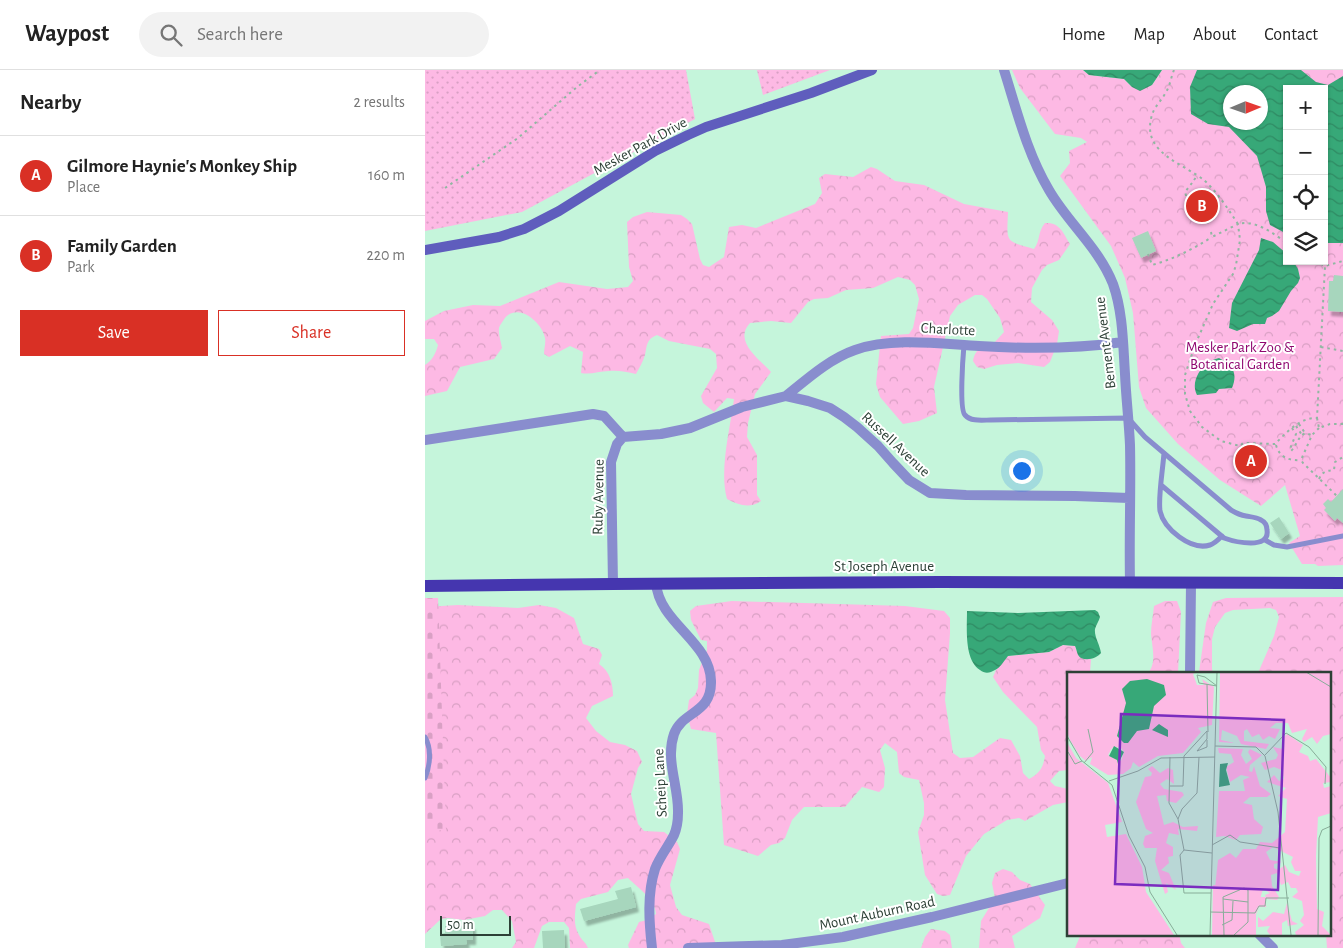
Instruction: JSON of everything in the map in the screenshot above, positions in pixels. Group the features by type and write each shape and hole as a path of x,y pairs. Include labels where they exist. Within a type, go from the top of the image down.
{"main road":[{"name":"St Joseph Avenue","path":"425,586 656,583 1343,583"}],"street":[{"name":"Mesker Park Drive","path":"425,250 499,237 524,228 559,211 655,151 688,134 872,70"},
{"name":"Bement Avenue","path":"1004,70 1029,150 1039,172 1061,209 1099,256 1112,282 1119,308 1130,444 1130,582"},
{"name":"Charlotte","path":"786,396 844,354 870,346 912,342 1045,348 1095,346 1123,342"},
{"name":"Russell Avenue","path":"623,437 661,434 690,428 742,407 786,396 829,408 844,417 878,446 909,480 930,493 1129,498"},
{"path":"425,440 593,414 601,415 608,420 623,437"},
{"name":"Ruby Avenue","path":"613,584 611,462 617,444 623,437"},
{"name":"Scheip Lane","path":"652,948 649,919 650,892 655,870 674,836 677,826 677,794 670,756 674,734 681,722 705,704 711,682 708,666 703,655 660,601 656,583"},
{"path":"1190,672 1191,583"},
{"name":"Mount Auburn Road","path":"688,948 782,945 843,937 1067,883"},
{"path":"1261,936 1273,948"}],"lane":[{"path":"964,345 962,398 963,412 968,417 974,420 1128,418 1145,437 1231,510 1238,514 1261,520 1266,526 1267,536 1265,540"},
{"path":"1164,453 1159,508 1162,519 1183,540 1193,544 1211,545 1223,536"},
{"path":"1161,485 1223,536 1235,541 1261,542 1265,540 1274,545 1287,547 1343,536"},
{"path":"425,737 429,743 429,763 425,778"}],"path":[{"path":"445,188 518,138 599,70"},
{"path":"1174,70 1166,92 1154,108 1151,120 1151,135 1159,150 1205,181 1221,199 1238,224 1240,240 1233,274 1213,304 1195,344 1185,375 1185,394 1190,411 1202,427 1221,441 1240,446 1243,443 1275,444 1292,428 1311,418 1317,418"},
{"path":"1194,180 1197,176"},
{"path":"1192,183 1185,192 1187,204 1195,214 1203,214"},
{"path":"1203,214 1208,204 1215,203"},
{"path":"1203,214 1209,224"},
{"path":"1148,254 1152,265 1166,261 1244,222 1271,232 1283,240"},
{"path":"1211,232 1211,237"},
{"path":"1319,428 1317,418 1325,266 1343,261"},
{"path":"1320,347 1343,351"},
{"path":"1301,460 1311,435 1319,428 1330,424 1343,424"},
{"path":"1298,425 1304,434"},
{"path":"1292,428 1296,434 1290,448 1291,451 1297,439 1304,434 1311,435"},
{"path":"1275,444 1281,455 1287,459 1301,460 1337,496"},
{"path":"1319,479 1325,471 1334,470 1335,462 1343,457"}],"green space":[{"path":"425,70 686,70 695,119 522,212 425,231"},
{"path":"757,70 830,70 763,95"},
{"name":"Mesker Park Zoo & Botanical Garden","path":"1012,70 1083,70 1089,75 1124,79 1132,87 1152,85 1162,70 1343,70 1343,565 1318,566 1315,564 1302,564 1289,543 1300,536 1285,485 1261,506 1220,480 1178,444 1146,408 1139,387 1133,313 1125,278 1111,246 1060,176 1070,163 1069,151 1087,142 1081,138 1055,134 1020,88"},
{"path":"871,167 895,181 924,185 964,204 1008,212 1007,229 1009,239 1017,244 1034,249 1045,223 1054,224 1061,229 1070,244 1059,260 1047,265 1042,270 1032,288 1031,302 1052,320 1059,331 1057,344 1050,362 1044,367 1018,363 997,365 984,369 977,367 973,361 976,352 995,342 1004,332 1000,318 987,299 982,295 975,295 958,305 950,316 934,387 937,413 919,421 903,424 880,397 876,384 881,336 909,334 913,328 919,299 915,285 910,280 898,277 873,288 846,290 828,298 814,299 808,302 791,323 771,321 750,323 744,336 746,343 755,356 771,372 755,394 748,423 747,437 757,455 757,495 761,501 753,505 740,504 727,499 724,476 734,399 727,398 714,412 703,403 701,396 717,368 716,354 710,349 669,341 657,335 649,341 644,358 636,374 616,371 581,373 583,352 570,346 549,357 544,354 545,338 539,325 527,315 514,312 508,315 499,327 502,348 494,359 460,367 447,391 425,396 425,365 430,361 438,345 434,339 425,339 425,321 444,311 473,305 500,306 559,282 607,289 628,287 633,281 629,267 627,222 633,217 647,212 681,215 687,219 692,224 700,259 703,265 709,267 724,257 729,227 742,225 756,228 815,204 822,193 819,178 825,174 853,177"},
{"path":"1191,174 1215,197 1233,224 1203,240 1196,224 1185,214 1179,196"},
{"path":"1343,597 1343,948 1327,948 1326,936 1331,936 1331,672 1258,672 1274,636 1279,617 1276,610 1270,608 1233,610 1225,613 1215,627 1212,639 1213,672 1199,672 1206,623 1213,602 1226,598"},
{"path":"425,598 438,598 446,830 425,831"},
{"path":"732,601 905,606 944,611 950,618 945,700 953,753 960,758 973,757 1000,738 1011,740 1020,756 1023,773 1029,779 1040,770 1045,756 1041,750 1037,727 1003,692 993,677 996,670 1008,656 1049,652 1063,645 1075,646 1080,657 1091,659 1090,672 1067,672 1067,770 1059,771 1050,781 1055,786 1067,789 1067,802 1053,805 1025,821 1019,818 1007,820 984,834 966,856 950,895 943,896 937,894 925,875 918,832 924,815 924,803 919,780 904,777 899,773 897,752 885,743 880,750 885,768 884,787 879,792 862,787 845,807 804,807 792,820 785,838 779,843 771,845 758,856 724,845 716,733 691,729 687,714 689,700 695,695 698,688 699,670 707,650 707,641 701,640 691,620 690,611 696,606"},
{"path":"1165,601 1177,601 1181,612 1178,672 1149,672 1153,660 1151,634 1154,606"},
{"path":"458,605 518,608 539,605 556,608 574,618 583,644 599,649 602,655 599,664 606,670 610,678 613,696 592,706 586,718 596,731 610,742 625,745 637,751 642,762 638,768 631,794 638,824 644,831 664,832 677,842 680,849 670,885 676,907 682,915 709,924 717,948 629,948 628,945 639,922 647,920 656,914 653,903 628,878 618,880 608,892 581,899 576,904 575,920 577,931 588,948 570,948 569,928 564,922 549,922 542,926 534,948 512,948 516,942 512,921 502,910 493,910 485,916 464,920 441,919 425,934 425,607"},
{"path":"1003,869 1012,872 1020,880 1030,884 1045,905 1040,918 1012,936 1015,948 979,948 981,921 995,898 992,883 995,873"},
{"path":"931,929 945,931 950,935 952,948 921,948 925,937"},
{"path":"1080,936 1179,936 1181,943 1185,948 1075,948"}],"water":[{"path":"1083,70 1162,70 1152,85 1140,91 1132,87 1124,79 1089,75"},
{"path":"1197,70 1301,70 1316,82 1328,85 1283,85 1283,232 1270,225 1266,211 1266,187 1257,156 1232,130 1268,130 1268,85 1223,85 1223,126 1208,124 1191,114 1190,87"},
{"path":"1343,76 1343,243 1328,243 1328,85"},
{"path":"1261,238 1273,242 1283,251 1283,265 1296,265 1300,278 1279,311 1267,318 1265,324 1253,324 1237,331 1229,328 1232,303 1259,250"},
{"path":"1219,358 1233,370 1234,383 1232,388 1219,389 1216,393 1197,395 1195,391 1196,377 1208,362"},
{"path":"1095,610 1100,617 1095,632 1101,653 1095,658 1081,658 1075,646 1063,645 1049,652 1008,656 999,668 987,673 980,670 971,659 967,643 967,611 1018,613"}],"building":[{"path":"1148,231 1156,251 1141,258 1132,238"},
{"path":"1334,275 1343,276 1343,312 1328,311 1329,281 1333,281"},
{"path":"1343,489 1343,523 1337,518 1335,521 1324,510 1326,508 1323,504 1328,499 1331,502"},
{"path":"1279,517 1289,533 1281,539 1270,523"},
{"path":"631,887 636,907 584,921 580,909 618,899 615,891"},
{"path":"473,925 473,940 466,940 467,944 441,946 440,934 445,933 445,926"},
{"path":"564,930 565,948 543,948 542,931"}],"place":[{"name":"Family Garden","path":"1202,206"},
{"name":"Gilmore Haynie's Monkey Ship","path":"1251,461"}]}
